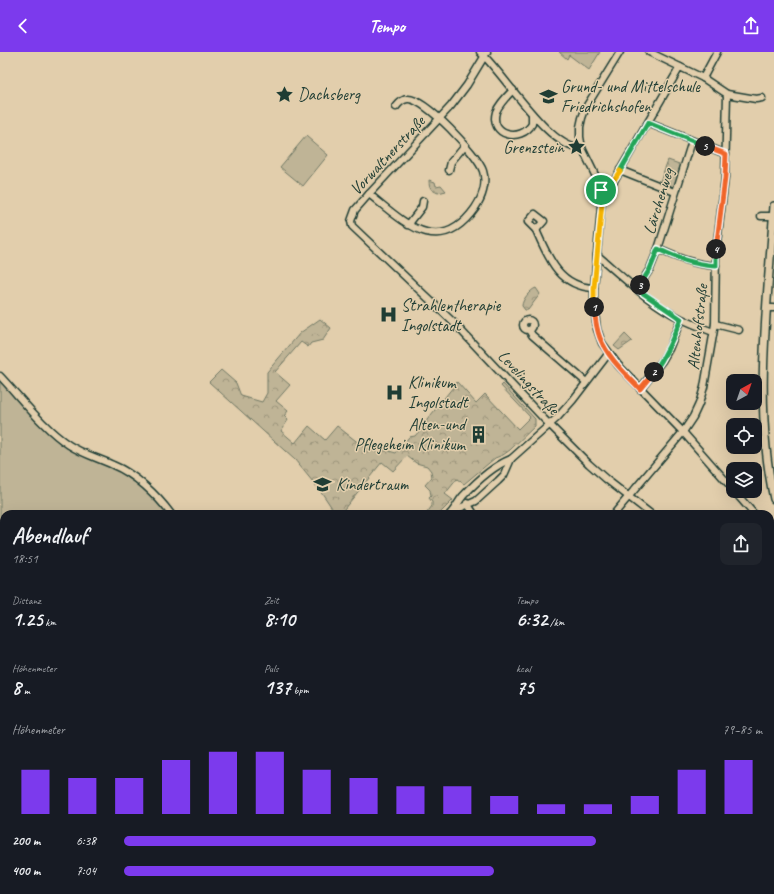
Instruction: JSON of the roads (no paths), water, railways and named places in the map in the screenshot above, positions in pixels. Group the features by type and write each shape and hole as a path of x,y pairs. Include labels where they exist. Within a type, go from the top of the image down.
{"main road":[{"path":"774,206 770,308 763,394 768,463 774,499"}],"street":[{"path":"620,52 586,107 582,118 579,135 582,148 601,190 602,204 594,288 596,322 600,337 609,353 640,389 683,432 726,481"},
{"path":"649,52 703,78 727,94 762,98"},
{"path":"703,78 717,52"},
{"path":"484,53 532,115 566,145 575,149 582,148"},
{"name":"Vorwaltnerstraße","path":"355,210 440,119 467,85 484,53"},
{"path":"601,190 611,184 620,170 680,67"},
{"path":"513,90 497,110 496,123 500,130 510,136 524,133 532,124 532,115"},
{"name":"Altenhofstraße","path":"617,510 683,432 693,417 704,387 715,324 716,250 725,178 727,94"},
{"path":"369,194 408,225 423,232 436,234 456,228 470,214 483,190 485,180 480,164 465,145 440,119 423,104 415,100 407,99 400,102 396,107"},
{"path":"648,123 726,154"},
{"name":"Lärchenweg","path":"637,289 650,269 658,249 692,141"},
{"path":"449,170 451,162 465,145"},
{"path":"620,170 675,192"},
{"path":"408,225 422,207 424,201"},
{"name":"Levelingstraße","path":"355,210 351,221 354,228 424,293 464,333 549,424 589,464 646,510"},
{"path":"761,216 774,216"},
{"path":"536,230 548,256 559,272 576,284 586,288 594,288"},
{"path":"658,249 686,262 716,266"},
{"path":"597,255 637,289 681,319 713,332"},
{"path":"640,389 662,361 669,349 681,319"},
{"path":"715,324 739,330"},
{"path":"529,330 532,335 586,382"},
{"path":"453,510 464,496 498,465 511,459 566,408 609,353"},
{"path":"0,376 55,434 68,445 83,453 115,465 133,476 151,492 167,510"},
{"path":"457,510 476,501 498,482 511,459"},
{"path":"498,465 503,468 505,472"},
{"path":"464,496 464,500 472,510"},
{"path":"741,498 751,510"}],"place":[{"name":"Dachsberg","path":"285,94"},
{"name":"Grund- und Mittelschule Friedrichshofen","path":"548,96"},
{"name":"Grenzstein","path":"577,147"},
{"name":"Strahlentherapie Ingolstadt","path":"388,315"},
{"name":"Klinikum Ingolstadt","path":"395,392"},
{"name":"Alten-und Pflegeheim Klinikum","path":"478,434"},
{"name":"Kindertraum","path":"323,484"}]}
